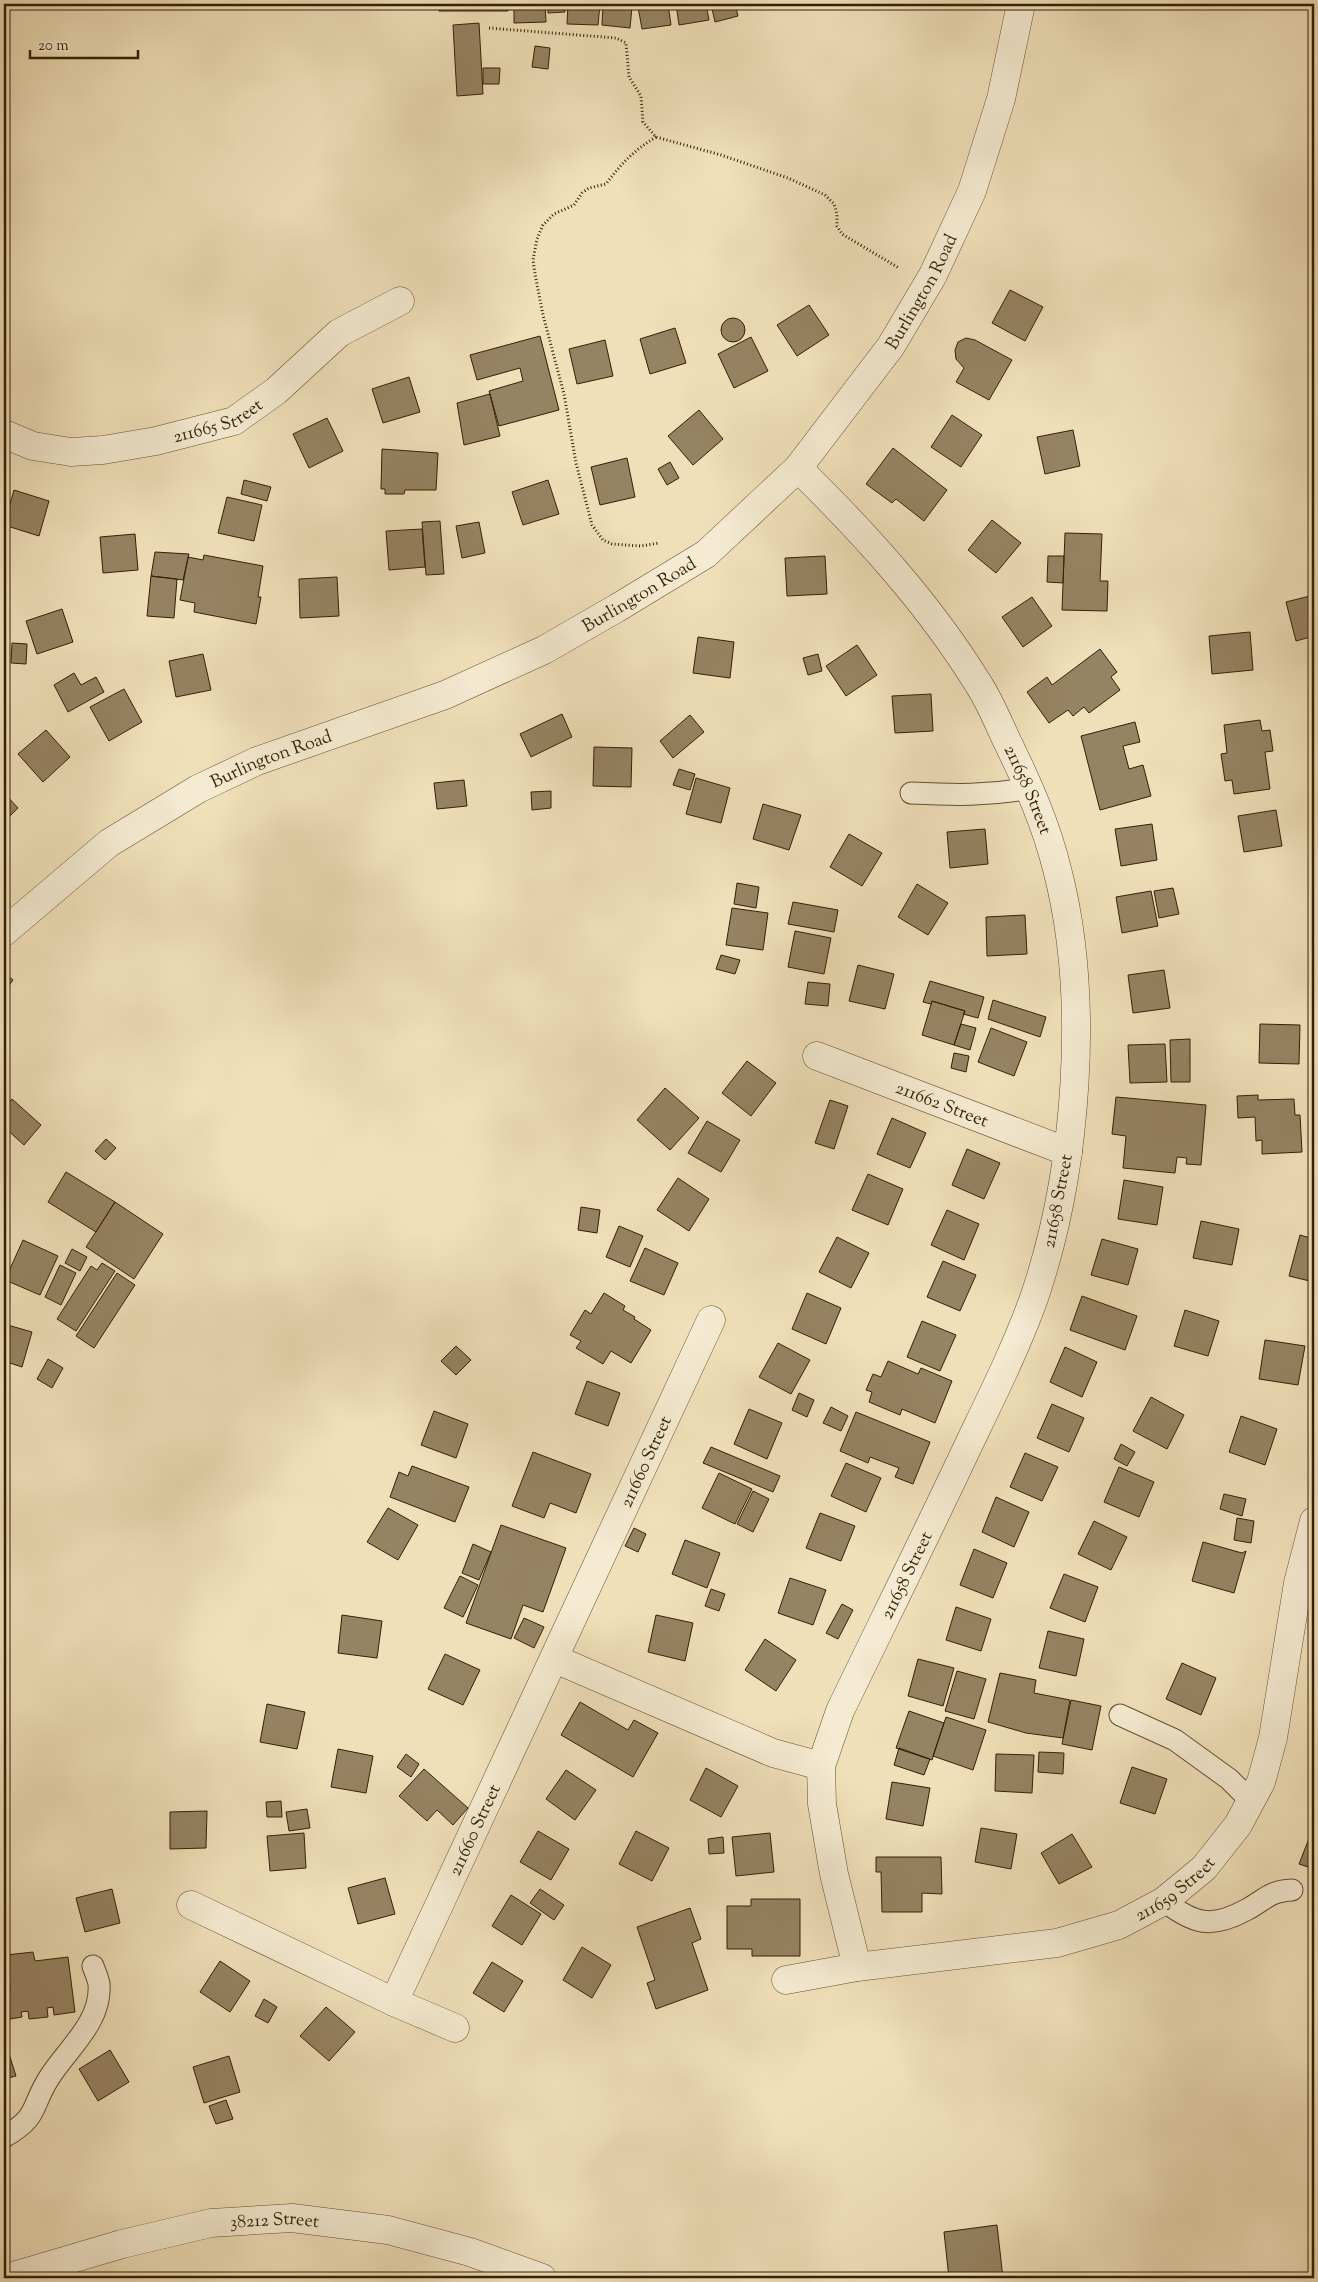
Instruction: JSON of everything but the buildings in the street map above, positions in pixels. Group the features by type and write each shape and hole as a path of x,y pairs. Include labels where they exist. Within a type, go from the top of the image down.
{"street":[{"name":"Burlington Road","path":"4,932 109,843 198,789 257,760 445,695 544,650 618,608 706,554 798,468 891,346 928,283 972,191 1001,99 1021,4"},
{"name":"211665 Street","path":"4,434 33,446 71,452 103,450 156,441 234,421 276,391 340,333 400,301"},
{"name":"211658 Street","path":"798,468 853,522 925,608 981,686 1030,788 1057,868 1071,936 1076,1046 1068,1152 1053,1234 1033,1300 1008,1362 840,1711 821,1766 822,1804 831,1857 857,1967"},
{"name":"211662 Street","path":"817,1056 1068,1152"},
{"name":"211660 Street","path":"394,2002 711,1320"},
{"name":"211659 Street","path":"786,1980 857,1967 1057,1943 1119,1925 1164,1902 1204,1868 1238,1825 1261,1782 1274,1738 1298,1583 1314,1521"},
{"path":"555,1659 773,1753 821,1766"},
{"path":"191,1905 394,2002 455,2028"},
{"name":"38212 Street","path":"7,2278 122,2244 211,2223 292,2218 388,2230 470,2252 542,2278"}],"lane":[{"path":"911,793 962,796 997,794 1030,788"},
{"path":"1120,1715 1175,1740 1229,1779 1250,1801"},
{"path":"1164,1902 1184,1917 1198,1922 1218,1921 1246,1910 1277,1890 1292,1890"},
{"path":"4,2137 20,2128 32,2115 49,2078 85,2029 96,2006 99,1984 93,1966"}],"path":[{"path":"489,28 616,38 626,43 629,77 640,96 643,122 656,137 722,155 788,178 825,196 834,204 837,214 837,226 842,234 892,265 928,283"},
{"path":"656,137 624,160 606,184 589,188 582,193 574,205 554,214 543,225 536,239 533,260 542,314 564,394 576,463 592,525 603,540 612,544 641,546 676,541 685,542 706,554"}]}
